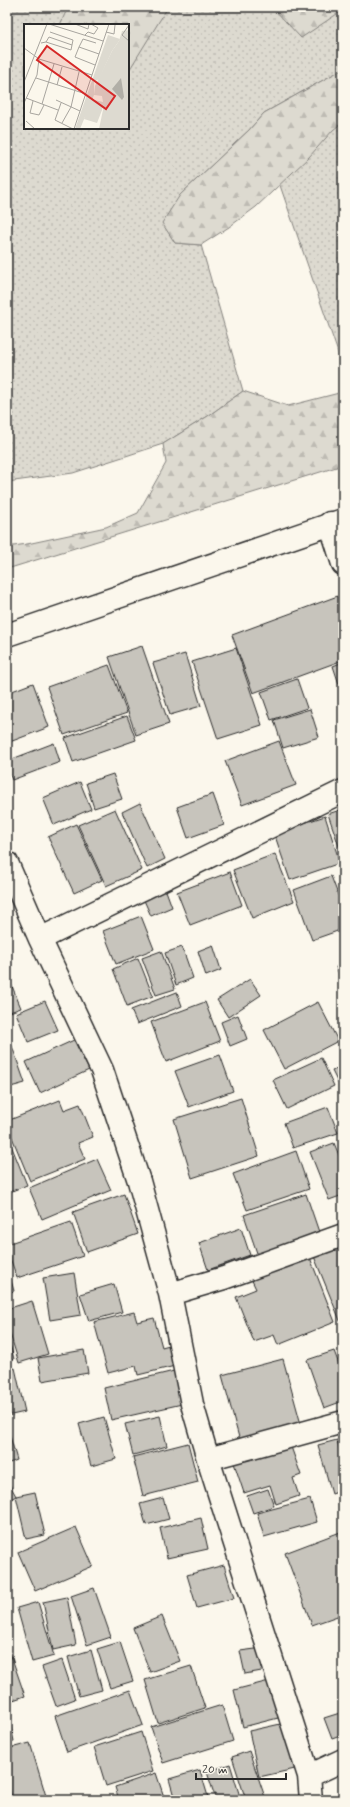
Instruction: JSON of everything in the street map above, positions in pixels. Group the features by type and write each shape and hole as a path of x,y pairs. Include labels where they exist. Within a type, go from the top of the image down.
{"street":[{"path":"7,635 337,521 343,564"},
{"path":"40,939 343,791"},
{"path":"7,864 40,939 102,1070 139,1181 170,1294 192,1404 208,1459 309,1776 311,1800"},
{"path":"170,1294 224,1278 343,1235"},
{"path":"208,1459 343,1422"},
{"path":"309,1776 343,1760"}],"green space":[{"path":"7,7 343,7 343,69 264,113 249,130 180,195 175,243 201,245 243,391 208,416 163,444 73,473 7,482"},
{"path":"68,7 168,7 129,70 129,24 60,24"},
{"path":"343,7 343,10 301,38 273,8"},
{"path":"343,69 343,122 333,130 309,157 256,207 229,227 201,245 175,243 162,223 180,195 249,130 264,113"},
{"path":"343,93 343,367 258,122"},
{"path":"243,391 288,406 343,392 343,465 7,569 7,547 106,527 138,513 166,463 163,444 208,416"}],"building":[{"path":"343,594 343,660 253,693 232,635"},
{"path":"142,646 169,724 136,735 109,657"},
{"path":"236,648 262,725 218,739 192,662"},
{"path":"185,654 201,706 170,715 153,663"},
{"path":"343,662 343,696 333,666"},
{"path":"109,665 127,713 64,735 47,687"},
{"path":"297,679 307,708 271,720 261,692"},
{"path":"33,683 49,727 7,743 7,693"},
{"path":"310,709 319,737 283,748 274,720"},
{"path":"127,716 136,740 73,762 65,738"},
{"path":"279,741 296,785 242,805 225,761"},
{"path":"54,743 60,762 12,780 7,768 7,761"},
{"path":"113,774 122,799 94,808 86,783"},
{"path":"80,782 91,809 54,825 43,798"},
{"path":"213,794 224,825 188,838 177,807"},
{"path":"140,803 165,859 147,868 122,812"},
{"path":"115,809 142,870 106,886 78,825"},
{"path":"343,809 343,858 328,814"},
{"path":"325,816 340,863 290,880 274,833"},
{"path":"76,824 102,880 74,893 48,837"},
{"path":"275,854 294,901 252,918 233,870"},
{"path":"230,872 242,905 190,925 177,892"},
{"path":"331,876 343,908 343,929 312,940 294,890"},
{"path":"165,888 172,907 151,916 143,898"},
{"path":"141,916 154,949 116,964 103,931"},
{"path":"213,945 221,970 206,976 198,951"},
{"path":"182,947 193,978 176,985 165,953"},
{"path":"161,951 175,989 156,995 142,958"},
{"path":"138,958 153,996 127,1006 113,969"},
{"path":"343,964 343,984 336,967"},
{"path":"7,974 21,1008 7,1013"},
{"path":"250,979 261,995 228,1017 217,1000"},
{"path":"177,992 182,1006 137,1024 131,1010"},
{"path":"45,1001 58,1030 28,1042 16,1013"},
{"path":"205,1002 220,1041 166,1062 151,1022"},
{"path":"318,1002 338,1041 284,1069 264,1030"},
{"path":"238,1015 247,1039 230,1046 221,1022"},
{"path":"7,1032 25,1083 7,1088"},
{"path":"74,1040 89,1070 40,1093 26,1062"},
{"path":"220,1055 233,1091 189,1107 175,1071"},
{"path":"321,1058 334,1086 287,1109 273,1080"},
{"path":"343,1066 343,1093 332,1071"},
{"path":"241,1098 259,1156 192,1178 174,1119"},
{"path":"60,1100 64,1110 80,1104 93,1137 78,1143 85,1159 30,1181 7,1125 7,1121"},
{"path":"328,1107 338,1133 293,1148 284,1123"},
{"path":"7,1135 27,1185 7,1193"},
{"path":"334,1143 343,1165 343,1195 329,1200 310,1152"},
{"path":"296,1151 309,1189 247,1210 233,1174"},
{"path":"97,1159 111,1190 42,1219 29,1188"},
{"path":"124,1194 138,1234 87,1252 73,1212"},
{"path":"306,1194 320,1235 258,1256 244,1215"},
{"path":"71,1222 83,1256 17,1278 7,1249 7,1244"},
{"path":"241,1228 250,1255 208,1270 199,1243"},
{"path":"343,1242 343,1322 341,1323 313,1254"},
{"path":"307,1250 335,1322 278,1345 274,1335 254,1342 236,1297 256,1289 248,1272"},
{"path":"7,1266 14,1291 7,1293"},
{"path":"74,1273 81,1315 50,1320 43,1278"},
{"path":"114,1284 122,1312 89,1321 80,1294"},
{"path":"32,1301 48,1354 19,1363 7,1324 7,1309"},
{"path":"134,1312 137,1322 154,1318 162,1347 169,1345 175,1366 138,1375 136,1366 108,1373 94,1322"},
{"path":"7,1333 14,1359 7,1362"},
{"path":"84,1350 88,1373 42,1381 38,1358"},
{"path":"334,1351 343,1375 343,1401 324,1408 307,1360"},
{"path":"283,1359 302,1428 241,1445 222,1375"},
{"path":"15,1368 25,1412 7,1416 7,1370"},
{"path":"174,1371 182,1404 111,1420 104,1388"},
{"path":"160,1416 167,1446 133,1455 125,1424"},
{"path":"104,1417 116,1459 91,1466 79,1424"},
{"path":"7,1426 17,1460 7,1464"},
{"path":"337,1440 343,1462 343,1490 332,1494 318,1445"},
{"path":"188,1443 198,1482 143,1496 133,1457"},
{"path":"290,1444 301,1475 293,1478 299,1496 276,1504 270,1485 244,1493 234,1463"},
{"path":"7,1480 16,1496 7,1501"},
{"path":"268,1489 274,1506 253,1513 247,1496"},
{"path":"35,1492 45,1535 26,1539 16,1496"},
{"path":"163,1498 169,1519 146,1525 140,1504"},
{"path":"310,1499 317,1522 264,1537 257,1513"},
{"path":"201,1518 208,1549 167,1558 160,1528"},
{"path":"76,1527 93,1566 35,1591 18,1552"},
{"path":"343,1531 343,1614 312,1625 285,1553"},
{"path":"224,1565 234,1598 197,1608 187,1575"},
{"path":"94,1588 111,1637 87,1645 71,1596"},
{"path":"67,1597 76,1645 53,1650 43,1602"},
{"path":"38,1602 54,1656 32,1662 17,1608"},
{"path":"162,1616 180,1661 150,1672 133,1628"},
{"path":"120,1642 133,1681 110,1688 97,1649"},
{"path":"7,1644 25,1696 7,1702"},
{"path":"263,1648 267,1670 245,1674 240,1651"},
{"path":"91,1650 102,1690 79,1696 68,1657"},
{"path":"62,1660 75,1699 56,1706 42,1667"},
{"path":"191,1666 205,1708 158,1723 145,1680"},
{"path":"273,1680 282,1717 243,1727 234,1690"},
{"path":"130,1690 143,1725 67,1752 55,1716"},
{"path":"222,1705 233,1741 163,1763 151,1727"},
{"path":"343,1712 343,1735 332,1739 324,1718"},
{"path":"10,1723 14,1741 7,1743 7,1724"},
{"path":"285,1723 295,1769 259,1777 249,1731"},
{"path":"141,1732 153,1771 106,1786 94,1747"},
{"path":"30,1743 46,1796 33,1800 13,1800 7,1782 7,1749"},
{"path":"249,1751 266,1800 246,1800 232,1757"},
{"path":"230,1764 241,1800 216,1800 207,1772"},
{"path":"200,1770 209,1800 175,1800 169,1779"},
{"path":"156,1773 165,1800 119,1800 115,1787"}]}
